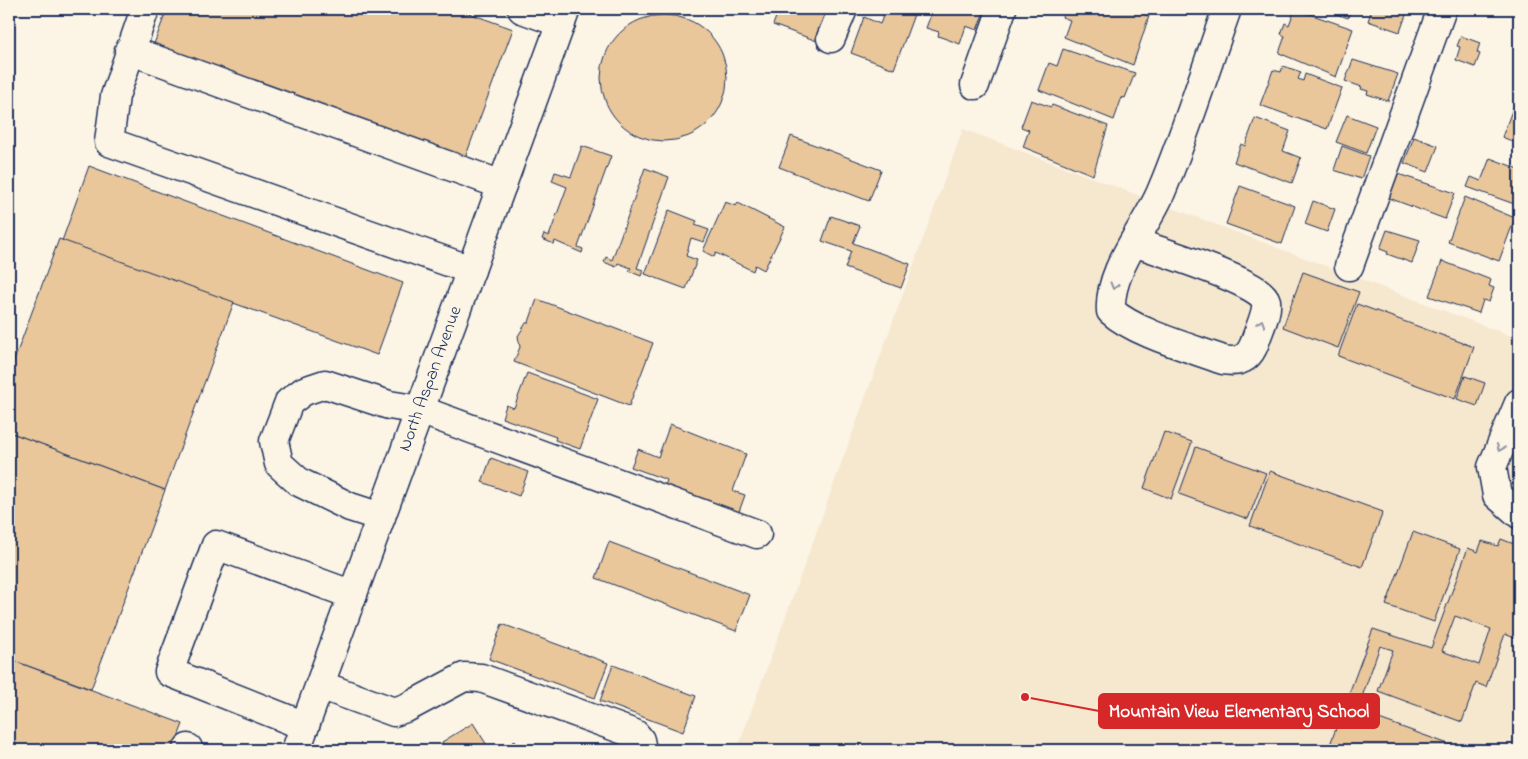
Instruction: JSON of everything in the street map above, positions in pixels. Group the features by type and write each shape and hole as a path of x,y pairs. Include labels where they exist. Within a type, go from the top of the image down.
{"street":[{"path":"145,9 129,50 116,96 109,142 471,270"},
{"path":"522,9 563,16"},
{"path":"831,38 842,9"},
{"path":"975,84 1002,9"},
{"path":"1134,242 1214,271 1253,287 1261,294 1266,300 1265,309 1254,346 1246,357 1236,362 1223,360 1142,329 1119,318 1111,311 1110,302 1115,281 1134,242 1161,194 1227,9"},
{"path":"1349,266 1442,9"},
{"name":"North Aspan Avenue","path":"301,738 563,16"},
{"path":"129,50 502,185"},
{"path":"381,517 350,507 298,482 279,464 274,440 289,402 304,391 325,384 389,405 420,410 757,534"},
{"path":"1519,403 1492,467 1497,495 1519,514"},
{"path":"301,738 169,672 216,545 353,595"},
{"path":"320,685 394,712 408,707 464,677 481,678 635,734 640,740 642,750"}],"shaded area":[{"path":"963,129 1519,339 1519,750 737,750"}],"building":[{"path":"167,9 457,9 513,29 465,158 154,44"},
{"path":"710,9 739,9 737,15 724,10 723,13"},
{"path":"779,9 829,9 817,41 773,25"},
{"path":"886,9 916,9 894,69 851,53 864,17 880,24"},
{"path":"933,9 985,9 977,30 966,26 960,44 938,36 939,32 926,28"},
{"path":"1065,9 1128,9 1149,16 1133,65 1064,37 1070,20 1062,17"},
{"path":"1295,9 1353,29 1336,77 1279,53 1285,36 1281,34 1285,23 1289,25"},
{"path":"1323,9 1351,9 1348,18"},
{"path":"1372,9 1408,9 1400,32 1368,21"},
{"path":"664,15 688,20 709,33 722,54 727,78 722,102 709,123 688,136 664,141 640,136 619,123 606,102 601,78 606,54 619,33 640,20"},
{"path":"1461,36 1480,43 1477,52 1480,54 1475,67 1456,60 1460,47 1457,46"},
{"path":"1063,49 1135,73 1125,98 1122,97 1114,120 1039,90 1049,63 1057,66"},
{"path":"1353,60 1398,74 1388,101 1367,94 1368,91 1361,89 1362,87 1345,81"},
{"path":"1283,66 1301,72 1298,79 1303,81 1305,74 1342,88 1327,129 1260,105 1273,70 1281,72"},
{"path":"1031,100 1051,107 1052,105 1108,126 1093,175 1023,147 1029,130 1021,127"},
{"path":"1516,100 1519,101 1519,144 1502,137"},
{"path":"1347,115 1376,126 1366,153 1336,142"},
{"path":"1255,118 1290,131 1283,151 1301,158 1292,183 1234,162 1241,144 1245,146"},
{"path":"791,136 881,170 869,201 779,167"},
{"path":"1414,137 1438,146 1428,172 1404,163"},
{"path":"582,146 611,156 578,247 583,249 582,253 555,241 554,244 542,239 544,234 549,236 567,187 552,181 555,172 571,177"},
{"path":"1342,146 1369,156 1361,179 1334,170"},
{"path":"1490,158 1519,169 1519,197 1517,205 1467,187 1471,177 1481,181"},
{"path":"89,166 403,283 377,355 62,241"},
{"path":"645,168 669,177 637,268 643,270 641,276 629,271 631,268 618,263 616,267 604,262 606,257 612,260"},
{"path":"1398,174 1455,193 1445,219 1389,198"},
{"path":"1240,186 1295,206 1282,244 1226,224"},
{"path":"1465,197 1515,218 1499,261 1448,242"},
{"path":"1313,201 1335,209 1327,232 1305,224"},
{"path":"725,202 736,206 738,203 785,227 764,270 755,265 753,271 716,253 714,257 703,251"},
{"path":"669,210 697,221 695,225 709,230 704,242 691,238 686,256 697,260 686,289 645,274"},
{"path":"831,216 860,226 853,243 910,264 901,288 845,268 851,251 822,241"},
{"path":"1387,230 1420,240 1412,263 1387,254 1388,252 1380,249"},
{"path":"59,239 234,302 165,490 9,432 9,374"},
{"path":"1442,261 1491,280 1489,286 1494,288 1489,302 1483,300 1479,313 1429,296"},
{"path":"1303,272 1359,292 1338,348 1283,327"},
{"path":"537,299 653,343 629,406 514,362 520,347 518,336 526,323 529,322"},
{"path":"1357,304 1474,347 1455,399 1338,356"},
{"path":"527,373 598,399 580,449 555,440 556,437 502,418 506,405 514,408"},
{"path":"1465,376 1485,383 1477,406 1457,399"},
{"path":"670,424 746,454 733,491 745,495 736,520 662,494 667,480 631,467 638,449 658,457"},
{"path":"9,432 165,490 91,689 9,659"},
{"path":"1164,432 1192,442 1171,499 1144,488"},
{"path":"1196,447 1266,473 1248,519 1179,494"},
{"path":"491,458 528,472 519,496 482,482"},
{"path":"1270,471 1383,512 1362,567 1250,526"},
{"path":"1413,532 1460,549 1434,622 1386,605"},
{"path":"1501,539 1519,546 1519,640 1505,634 1486,687 1476,683 1462,722 1378,691 1393,650 1380,646 1357,711 1465,750 1328,750 1373,629 1431,648 1468,548 1478,552 1482,541 1498,546","holes":["1455,616 1491,629 1479,665 1442,651"]},
{"path":"609,542 750,595 736,631 596,578"},
{"path":"502,624 608,663 595,698 489,659"},
{"path":"9,659 183,724 173,750 9,750"},
{"path":"613,665 696,696 683,732 600,701"},
{"path":"473,723 490,750 445,750 442,742"},
{"path":"515,741 521,750 501,750"}],"place":[{"name":"Mountain View Elementary School","path":"1025,697"}]}
